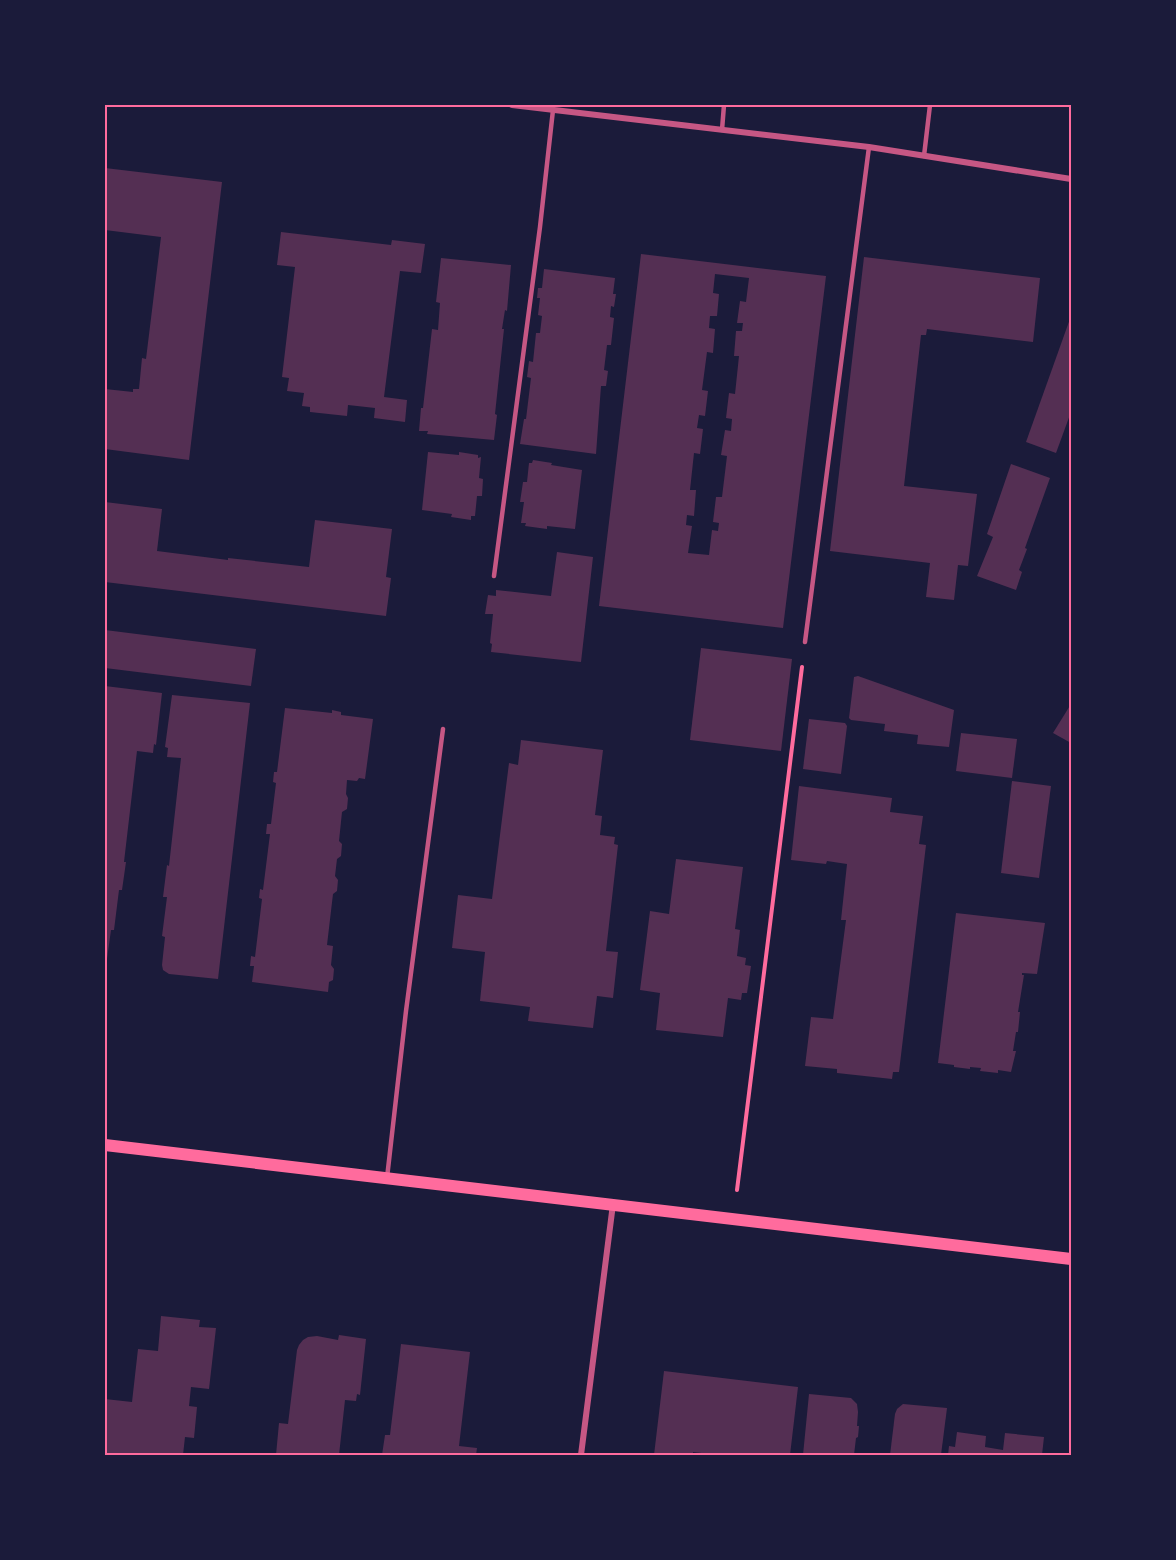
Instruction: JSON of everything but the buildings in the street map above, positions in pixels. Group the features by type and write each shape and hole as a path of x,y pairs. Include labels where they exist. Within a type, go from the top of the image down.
{"main road":[{"path":"105,1144 1071,1259"}],"street":[{"path":"512,105 869,147 1071,179"},
{"path":"581,1455 613,1204"}],"lane":[{"path":"722,130 724,105"},
{"path":"924,156 930,105"},
{"path":"494,576 553,110"},
{"path":"805,642 869,147"},
{"path":"387,1178 405,1011 443,729"}],"path":[{"path":"734,1218 805,642"}]}
